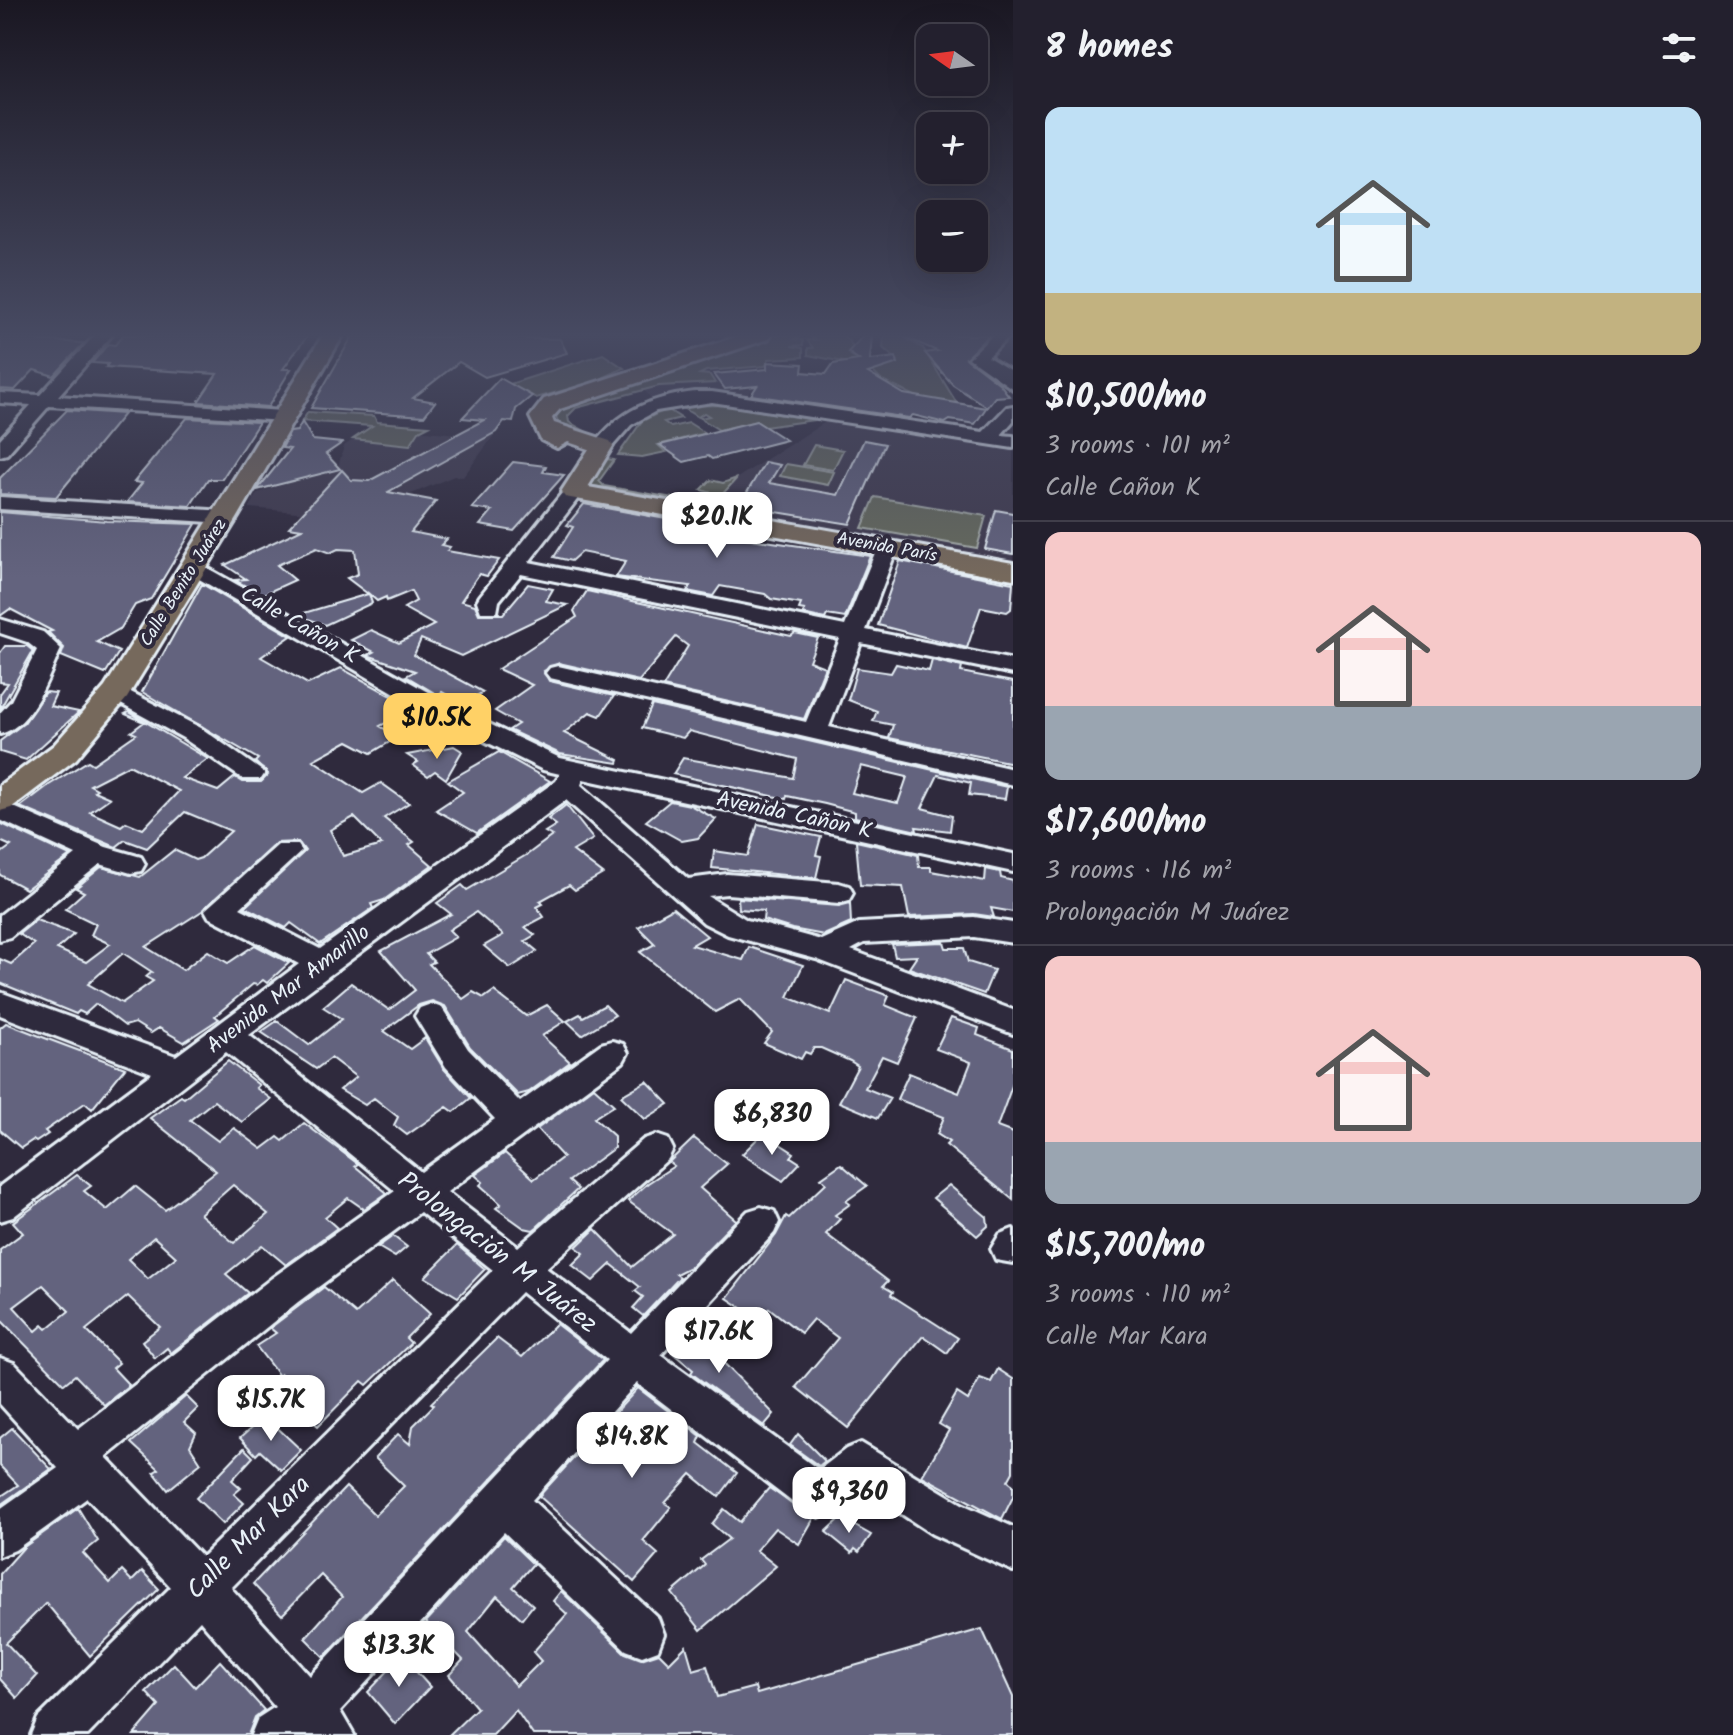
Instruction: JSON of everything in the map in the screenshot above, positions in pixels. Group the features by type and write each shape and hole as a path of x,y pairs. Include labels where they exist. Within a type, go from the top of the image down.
{"main road":[{"name":"Calle Benito Juárez","path":"0,801 65,752 117,692 226,517 283,416"},
{"path":"542,416 556,441 598,452 573,492"},
{"name":"Avenida París","path":"573,492 1013,571"}],"street":[{"path":"0,450 31,416"},
{"path":"598,452 628,416"},
{"path":"842,416 1013,442"},
{"path":"987,438 1008,416"},
{"path":"489,607 488,601 573,492"},
{"path":"0,503 226,517"},
{"path":"815,731 887,548"},
{"path":"515,566 1013,667"},
{"name":"Calle Cañon K","path":"195,567 447,713 552,764 570,778"},
{"path":"0,626 35,637 49,649 22,704 0,727"},
{"path":"558,673 1013,777"},
{"path":"117,692 192,733 252,773"},
{"path":"570,778 681,889 714,916 738,928 824,951 1013,1022"},
{"name":"Avenida Cañon K","path":"570,778 1013,863"},
{"name":"Avenida Mar Amarillo","path":"0,1206 570,778"},
{"path":"0,810 96,853 131,864"},
{"path":"288,851 219,910 322,963"},
{"path":"0,930 96,853"},
{"path":"681,889 727,884 839,893"},
{"path":"824,951 859,933 974,927 1013,933"},
{"path":"0,1003 181,1071"},
{"path":"431,1016 457,1058 517,1120"},
{"name":"Prolongación M Juárez","path":"228,1036 419,1193 633,1360 819,1496 861,1463 947,1519 1013,1549"},
{"path":"0,1535 285,1290 612,1053"},
{"name":"Calle Mar Kara","path":"55,1735 518,1270 656,1149"},
{"path":"0,1376 201,1587 305,1727 503,1502 761,1222"},
{"path":"503,1502 642,1634"}],"shaded area":[{"path":"827,421 1013,450 1013,561 711,507 737,478"},
{"path":"373,426 458,434 498,430 463,477 454,476 357,517 249,508 257,493 338,467 344,446"}],"green space":[{"path":"305,416 373,416 377,422 429,426 419,431 410,445 353,439 372,426 302,421"},
{"path":"556,416 568,416 569,422 594,436 558,422"},
{"path":"652,416 678,416 681,418 664,422 671,427 689,423 705,433 658,445 666,452 642,457 618,455 642,421"},
{"path":"790,416 814,420 765,427 756,421 719,430 700,418"},
{"path":"814,445 843,450 833,470 803,465"},
{"path":"607,459 614,460 599,481 604,486 708,504 716,494 701,490 711,480 723,483 737,478 711,507 588,485"},
{"path":"786,464 834,472 828,485 780,476"},
{"path":"875,497 986,516 977,548 862,528"}],"building":[{"path":"61,416 122,416 56,497 0,494 0,478"},
{"path":"514,416 513,422 504,421 496,432 388,492 436,501 411,532 447,539 441,545 450,547 447,551 499,560 487,576 479,574 461,601 475,605 479,614 503,614 528,584 553,589 546,601 567,605 461,656 421,639 414,655 483,692 463,704 442,692 438,695 406,676 415,671 370,656 374,652 351,640 371,630 399,643 434,625 404,608 416,601 411,591 387,601 386,597 377,601 369,594 372,603 325,625 297,615 368,594 347,578 358,574 355,550 338,549 330,553 317,548 277,565 295,580 262,595 235,580 246,579 225,565 302,529 289,527 342,470 351,480 369,481 484,420 462,418"},
{"path":"917,416 981,416 975,424 950,420 945,423"},
{"path":"187,418 259,422 222,479 208,479 190,506 127,502 142,483 134,482"},
{"path":"756,421 786,440 712,459 708,456 684,462 660,445"},
{"path":"302,422 313,440 342,443 326,454 340,469 257,490 290,449 282,448 290,432 297,431"},
{"path":"864,440 885,444 850,524 739,506 765,462 780,465 769,483 838,495"},
{"path":"513,462 546,466 543,472 564,475 514,531 480,525 492,511 472,508"},
{"path":"584,504 726,530 723,535 870,556 845,618 827,615 825,619 803,614 805,610 799,609 801,604 771,599 765,594 720,586 713,596 687,591 690,586 616,577 626,561 581,552 571,561 554,557 573,527 567,525"},
{"path":"996,510 1013,513 1013,554 985,549"},
{"path":"0,512 107,521 196,524 151,599 135,605 121,628 97,642 119,652 105,674 61,656 64,648 48,632 52,631 10,609 0,616"},
{"path":"900,561 1013,583 1011,609 1007,612 981,607 967,648 878,625"},
{"path":"202,584 291,636 261,657 308,684 341,668 414,708 380,726 398,737 371,753 348,741 313,760 363,793 381,783 409,803 384,818 414,842 409,845 432,865 384,900 371,904 373,908 320,944 291,923 286,928 245,907 305,851 298,842 276,843 202,911 146,947 183,970 208,951 228,963 255,945 289,963 267,983 263,980 257,985 253,984 215,1016 219,1019 184,1042 159,1028 151,1033 135,1023 125,1026 96,1004 85,1014 79,1011 76,1014 0,983 0,959 11,964 34,944 19,934 36,920 74,934 57,949 86,962 110,944 91,935 96,924 65,909 84,892 76,888 101,867 140,877 174,850 195,860 201,858 231,831 185,812 147,848 125,840 116,847 20,807 49,785 88,761 93,764 136,734 131,732 144,722 125,714 129,712 208,759 182,778 218,791 235,777 243,782 261,782 268,775 255,762 258,759 142,692","holes":["129,765 179,791 143,829 126,822 121,826 90,812 110,798 94,791 97,789 90,785","354,817 382,845 343,856 330,830","123,953 152,972 146,977 153,981 122,1003 88,984"]},
{"path":"587,591 791,636 795,633 818,638 809,661 825,667 804,719 663,687 688,646 676,637 639,681 559,663 544,671 549,681 614,696 600,716 590,712 564,733 619,760 618,763 560,754 509,730 518,724 495,711 532,685 498,669 577,617 574,611"},
{"path":"5,646 27,646 33,651 0,709 0,694 8,683 0,682 0,653"},
{"path":"932,660 962,667 961,672 1013,682 1013,763 889,738 893,725 873,721 877,711 848,700 857,668 891,673 896,664 929,671"},
{"path":"45,692 56,693 50,706 79,712 26,760 0,752 0,741 24,723"},
{"path":"652,705 1007,787 1005,799 969,795 971,783 938,775 922,808 952,816 950,831 916,827 917,831 855,817 855,812 825,804 787,796 786,799 673,774 683,758 793,778 797,759 689,731 683,738 642,728","holes":["861,766 907,777 898,803 852,793"]},
{"path":"454,746 462,751 446,779 435,771 428,776 413,765 418,762 407,755"},
{"path":"499,752 550,781 477,833 436,810 463,792 448,781"},
{"path":"670,801 690,805 716,819 698,838 682,841 646,821"},
{"path":"566,805 593,839 573,851 603,874 575,890 569,885 540,901 543,904 537,907 544,917 525,927 535,935 525,941 537,951 510,968 484,946 503,935 476,912 449,930 456,937 426,954 434,962 429,964 463,999 473,992 484,998 494,991 526,1016 547,1005 565,1021 542,1036 570,1062 529,1092 518,1095 470,1047 445,1006 432,1001 419,1005 384,1031 410,1049 425,1038 444,1069 471,1098 454,1112 447,1107 407,1135 394,1125 398,1117 374,1098 365,1105 340,1090 356,1077 331,1058 316,1069 261,1032 277,1021 309,1045 342,1019 323,1007 351,983 389,1010 415,990 381,951 451,914 437,903 462,885 467,890 552,836 545,832 556,825 548,819"},
{"path":"0,823 70,856 26,889 0,875 0,854 11,846 0,841"},
{"path":"758,824 821,837 816,855 821,856 816,878 712,868 714,851 748,856"},
{"path":"856,841 918,855 919,867 931,867 931,871 985,881 986,869 1000,872 1001,878 1013,881 1013,912 991,908 994,917 974,914 909,917 903,887 860,885"},
{"path":"738,898 839,906 850,903 851,923 824,935 792,929 763,920 764,911 739,909"},
{"path":"673,908 707,936 692,945 743,960 749,947 803,965 788,997 830,1014 846,980 889,996 885,1005 917,1018 897,1062 882,1056 865,1088 890,1098 878,1118 839,1102 858,1066 821,1048 814,1048 810,1054 805,1052 801,1059 764,1043 772,1032 740,999 715,1012 640,952 655,944 638,927"},
{"path":"944,942 946,948 964,948 968,962 994,970 984,994 909,968 917,956 895,957 892,944"},
{"path":"605,1005 615,1015 582,1035 567,1021 580,1014 583,1017"},
{"path":"951,1018 979,1028 977,1035 1013,1049 1013,1083 997,1127 1013,1133 1013,1200 946,1145 949,1142 937,1134 944,1117 897,1099 909,1073 959,1093 971,1062 936,1049"},
{"path":"6,1023 125,1068 92,1109 85,1103 45,1131 48,1134 21,1148 0,1130 0,1028"},
{"path":"228,1061 259,1085 256,1088 271,1099 242,1122 214,1101 190,1120 218,1141 234,1128 262,1149 278,1137 283,1141 304,1123 358,1164 355,1166 387,1193 364,1209 348,1198 325,1217 337,1228 286,1265 262,1245 226,1274 248,1293 171,1353 167,1348 155,1358 142,1341 160,1327 128,1296 86,1330 119,1363 113,1368 129,1385 104,1405 75,1375 64,1384 0,1319 0,1250 23,1233 13,1222 77,1175 91,1186 84,1191 107,1210 135,1186 165,1210 216,1171 150,1118 181,1096 184,1098","holes":["233,1185 268,1214 234,1243 200,1214","154,1237 176,1257 148,1279 128,1259","43,1285 69,1311 47,1329 43,1325 36,1331 14,1307"]},
{"path":"647,1081 669,1104 645,1119 621,1096"},
{"path":"594,1087 614,1105 594,1118 614,1136 614,1148 569,1181 578,1189 537,1227 533,1230 524,1228 496,1208 501,1204 480,1185 483,1182 475,1175 505,1153 534,1179 563,1157 537,1129"},
{"path":"764,1102 792,1123 775,1138 746,1117"},
{"path":"763,1133 794,1153 791,1157 800,1163 783,1181 742,1154"},
{"path":"694,1138 727,1164 700,1188 736,1220 690,1267 676,1274 680,1277 643,1316 633,1308 643,1297 635,1291 640,1287 611,1264 593,1281 572,1265 584,1253 576,1247 595,1229 632,1267 673,1234 628,1201 674,1166 669,1162"},
{"path":"841,1164 867,1186 846,1201 850,1204 835,1215 840,1219 826,1234 888,1281 883,1286 893,1292 891,1295 958,1338 947,1353 923,1336 848,1428 796,1387 838,1338 813,1319 801,1333 769,1308 760,1320 727,1298 776,1235 786,1216 789,1218 826,1183 821,1178"},
{"path":"949,1185 987,1217 988,1226 977,1236 933,1198"},
{"path":"393,1236 407,1247 395,1257 378,1247"},
{"path":"457,1245 485,1269 458,1297 425,1277"},
{"path":"393,1280 430,1314 406,1338 411,1343 367,1385 362,1381 318,1426 284,1398 294,1389 281,1374 279,1376 256,1346 276,1333 270,1328 324,1287 356,1314"},
{"path":"556,1324 603,1360 324,1657 305,1638 342,1597 321,1575 282,1615 253,1584 346,1487 375,1515 404,1486 375,1458 398,1434 410,1444 413,1426 434,1405 431,1403 497,1338 522,1357"},
{"path":"691,1327 710,1342 707,1346 774,1414 764,1426 691,1373 693,1370 669,1350"},
{"path":"998,1369 1013,1379 1013,1472 1008,1481 1013,1485 1013,1497 1002,1519 922,1476 949,1430 939,1424 957,1393 968,1400 980,1378 991,1382"},
{"path":"638,1388 701,1436 698,1443 737,1473 719,1497 691,1474 665,1503 671,1507 643,1541 658,1554 634,1582 539,1496"},
{"path":"186,1396 198,1408 184,1422 196,1433 190,1446 201,1463 168,1490 154,1472 159,1469 131,1443"},
{"path":"265,1416 301,1450 281,1470 260,1451 256,1455 240,1438"},
{"path":"12,1428 51,1469 0,1505 0,1497 18,1485 0,1466 0,1438"},
{"path":"798,1434 825,1461 819,1466 790,1445"},
{"path":"244,1448 253,1457 232,1480 241,1488 234,1494 244,1503 223,1524 196,1498"},
{"path":"769,1488 814,1518 799,1544 775,1528 756,1550 776,1566 701,1630 672,1593 705,1565 701,1560 729,1539 712,1524 724,1509 740,1522"},
{"path":"78,1508 98,1541 83,1553 110,1583 122,1571 132,1581 142,1571 159,1589 90,1656 46,1603 6,1643 37,1676 17,1698 0,1679 0,1574 24,1547"},
{"path":"841,1518 871,1535 859,1552 855,1549 852,1553 826,1532"},
{"path":"504,1536 533,1564 513,1587 533,1605 522,1619 497,1596 468,1632 516,1686 541,1661 533,1652 567,1614 553,1601 561,1591 625,1653 641,1659 659,1653 669,1663 686,1646 693,1670 707,1666 717,1697 755,1687 757,1694 982,1629 1013,1697 1013,1735 533,1735 516,1710 493,1735 449,1735 477,1708 449,1675 463,1660 426,1622"},
{"path":"406,1652 416,1663 412,1667 430,1687 395,1724 368,1692"},
{"path":"220,1661 264,1710 255,1717 248,1735 134,1735 159,1706 146,1692 174,1664 195,1687"}]}
